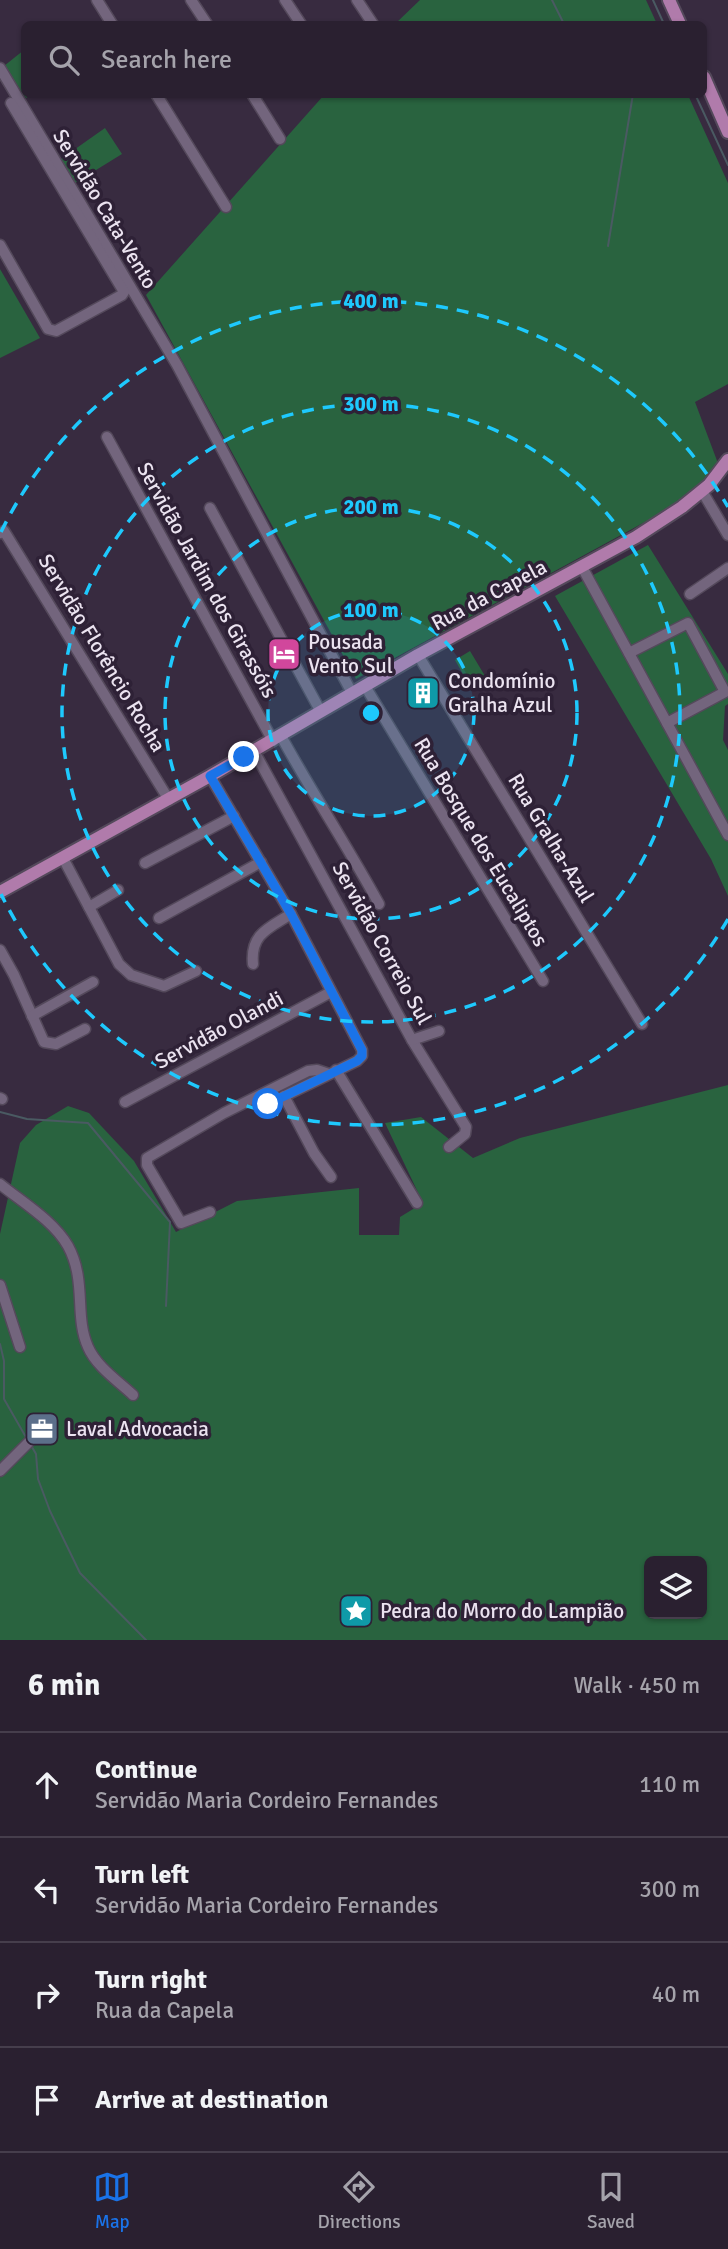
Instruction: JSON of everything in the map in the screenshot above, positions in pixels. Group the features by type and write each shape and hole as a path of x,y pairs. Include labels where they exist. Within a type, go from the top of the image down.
{"main road":[{"path":"669,0 679,21"},
{"path":"707,84 728,132"},
{"name":"Rua da Capela","path":"0,892 169,800 418,655 652,528 702,491 715,479 728,460"}],"street":[{"path":"97,0 110,21"},
{"path":"191,0 205,21"},
{"path":"285,0 299,21"},
{"path":"357,0 371,21"},
{"name":"Servidão Cata-Vento","path":"0,68 90,228 156,333 166,357 188,391 239,486 255,508 352,693"},
{"path":"158,98 226,207"},
{"path":"254,98 280,139"},
{"path":"0,245 48,329 56,331 120,297 124,292 90,228 11,103"},
{"name":"Servidão Jardim dos Girassóis","path":"107,437 277,738 346,844 379,904"},
{"path":"702,491 728,535"},
{"path":"210,509 321,712"},
{"name":"Servidão Florêncio Rocha","path":"0,533 4,531 169,800"},
{"path":"582,567 728,835"},
{"path":"690,594 728,568"},
{"path":"629,653 688,623 725,692 667,723"},
{"name":"Rua Gralha-Azul","path":"418,655 642,1024"},
{"name":"Rua Bosque dos Eucaliptos","path":"365,686 543,981"},
{"name":"Servidão Correio Sul","path":"254,751 412,1040 466,1128 465,1134 449,1147"},
{"path":"210,776 291,914 362,1050 360,1059 268,1104"},
{"path":"145,863 234,816"},
{"path":"63,858 113,955 125,971 164,986 196,971"},
{"path":"159,918 261,862"},
{"path":"89,907 118,890"},
{"path":"253,964 254,942 262,932 291,914"},
{"path":"0,950 44,1042 56,1044 85,1029"},
{"path":"32,1016 93,982"},
{"name":"Servidão Olandi","path":"125,1102 331,992"},
{"path":"412,1040 439,1031"},
{"path":"210,1212 181,1223 147,1165 147,1158 224,1113 308,1072 333,1072"},
{"path":"333,1072 417,1203"},
{"path":"284,1096 314,1153 331,1177"},
{"path":"0,1184 50,1225 68,1245 79,1273 83,1331 88,1348 133,1395"},
{"path":"0,1284 20,1347"},
{"path":"0,1471 31,1440"}],"green space":[{"path":"420,0 646,0 656,21 398,21"},
{"path":"21,52 21,91 4,66"},
{"path":"321,98 689,98 728,183 728,384 695,402 719,466 703,486 678,504 356,679 146,295"},
{"path":"105,128 122,154 75,183 61,159"},
{"path":"0,269 40,338 0,358"},
{"path":"648,545 728,674 728,704 725,706 723,740 728,750 728,896 711,859 555,596"},
{"path":"470,651 488,681 472,690 455,660"},
{"path":"728,1085 728,1640 0,1640 0,1234 20,1143 36,1125 68,1106 89,1113 134,1161 176,1232 237,1201 359,1188 359,1235 399,1235 400,1217 423,1203 385,1123 421,1117 473,1158 520,1138"}],"waterway":[{"path":"552,0 562,21"},
{"path":"653,0 663,21"},
{"path":"608,246 632,98"},
{"path":"697,98 728,165"},
{"path":"0,1112 27,1119 88,1123 170,1222 166,1306"},
{"path":"0,1344 4,1361 4,1399 27,1439"},
{"path":"32,1447 36,1454 38,1479 50,1511 80,1573 146,1640"}],"place":[{"name":"Pousada Vento Sul","path":"284,654"},
{"name":"Condomínio Gralha Azul","path":"423,693"},
{"name":"Laval Advocacia","path":"42,1429"},
{"name":"Pedra do Morro do Lampião","path":"356,1611"}],"route":[{"path":"244,757 210,776 291,914 362,1050 362,1056 357,1061 268,1104"}]}
